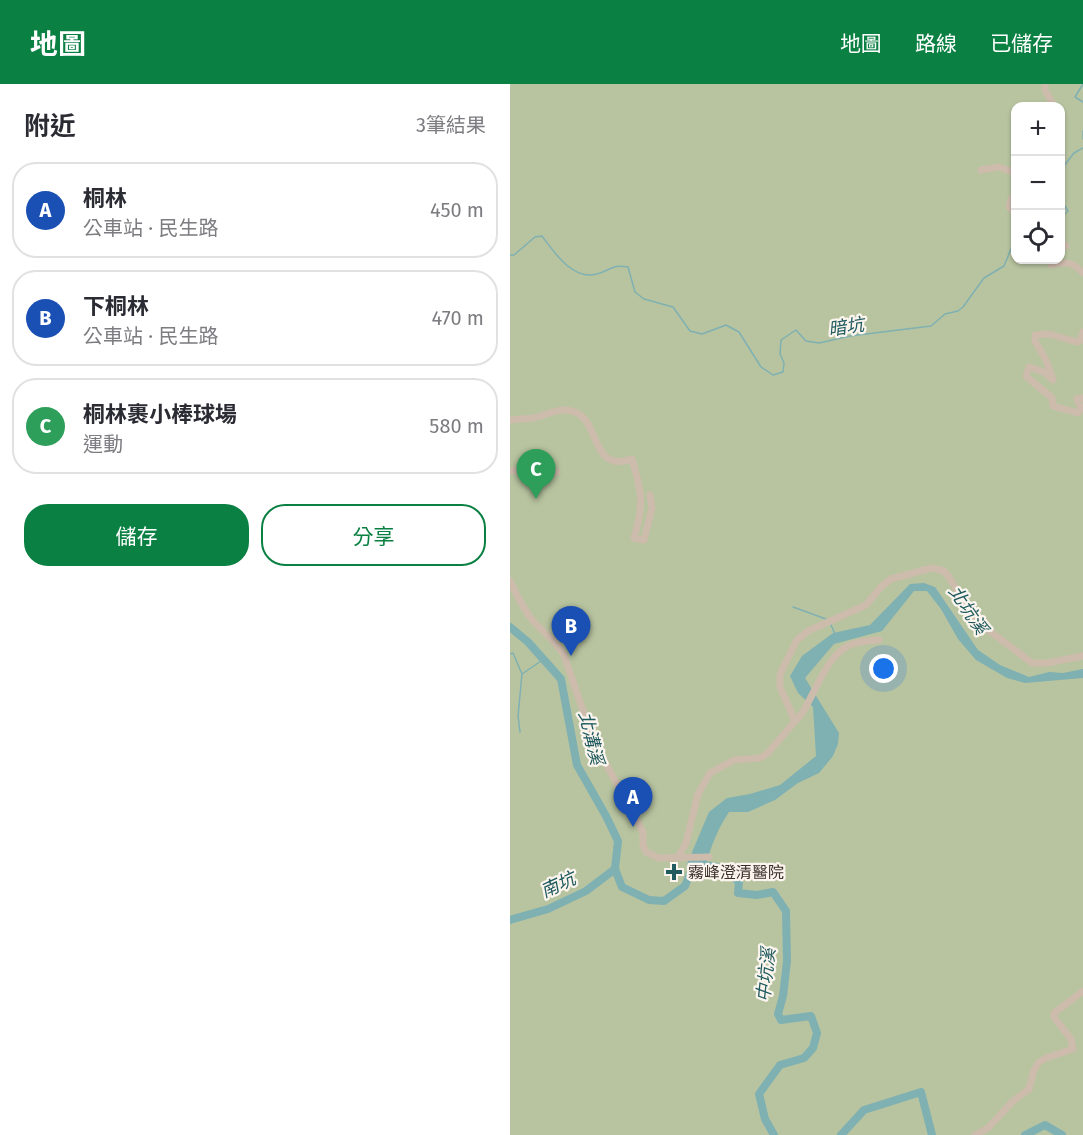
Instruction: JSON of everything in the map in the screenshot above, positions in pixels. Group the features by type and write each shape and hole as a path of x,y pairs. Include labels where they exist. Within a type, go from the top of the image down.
{"street":[{"path":"1045,84 1044,90 1052,102"},
{"path":"981,170 999,167 1011,171"},
{"path":"1065,262 1074,264 1083,273"},
{"path":"1083,332 1080,341 1077,342 1049,334 1035,335 1035,341 1046,360 1053,380 1044,372 1029,367 1026,376 1052,398 1053,406 1078,413 1081,408 1077,399 1083,398"},
{"path":"510,420 536,417 565,409 572,410 582,415 605,456 612,461 622,463 632,459 641,495 641,513 634,538 644,540 652,508 650,495"},
{"path":"510,471 557,472"},
{"path":"795,721 780,687 780,674 797,640 808,631 866,605 891,579 926,568 939,568 944,571 975,620 1032,663 1047,663 1083,656"},
{"path":"510,581 534,623 557,643 564,655 593,740 643,832 643,845 646,852 658,858 709,857"},
{"path":"681,857 698,794 710,773 734,760 760,758 768,753 801,716 831,661 843,648 853,643 879,640"},
{"path":"975,1135 988,1128 1012,1102 1029,1089 1034,1070 1039,1062 1073,1049 1071,1039 1054,1017 1054,1013 1083,991"}],"green space":[{"path":"510,84 1083,84 1083,1135 510,1135"}],"water":[{"name":"北坑溪","path":"924,583 935,587 978,650 1000,665 1029,677 1049,672 1063,673 1083,669 1083,678 1025,683 1007,678 976,660 958,639 941,609 927,591 914,591 882,631 834,644 805,678 839,733 838,744 833,756 819,773 798,783 775,800 748,812 729,812 712,845 703,880 689,877 687,864 709,812 727,798 780,785 816,756 813,707 798,693 790,676 802,656 833,633 870,625 910,584"}],"waterway":[{"name":"暗坑","path":"1083,84 1075,97 1083,102"},
{"name":"暗坑","path":"1083,131 1083,139"},
{"name":"暗坑","path":"1065,165 1074,153 1083,148"},
{"name":"暗坑","path":"1065,206 1068,211 1065,214"},
{"name":"暗坑","path":"510,255 514,255 535,237 542,236 565,264 580,273 597,274 615,267 628,267 635,292 644,299 673,307 690,331 702,334 726,325 739,332 761,367 773,375 783,372 784,363 780,354 781,340 796,330 806,341 819,343 850,336 931,326 945,314 958,311 963,307 984,278 1004,266 1011,249"},
{"path":"793,607 826,619"},
{"path":"831,625 835,634"},
{"name":"北溝溪","path":"510,627 528,642 561,679 577,765 618,841 615,869 622,887 649,900 664,901 685,886 692,869"},
{"path":"510,654 513,653 522,674"},
{"path":"520,732 518,716 522,674 544,659"},
{"name":"中坑溪","path":"695,867 714,866 729,873 739,882 738,893 757,895 773,892 786,911 787,961 783,996 778,1014 781,1020 811,1016 817,1033 813,1048 804,1058 780,1065 759,1094 765,1119 774,1135"},
{"name":"南坑","path":"510,920 548,909 586,891 615,869"},
{"name":"中坑溪","path":"841,1135 864,1110 921,1092 932,1135"},
{"name":"中坑溪","path":"1025,1135 1045,1125 1062,1135"}],"place":[{"name":"桐林裹小棒球場","path":"536,499"},
{"name":"下桐林","path":"571,656"},
{"name":"桐林","path":"633,827"},
{"name":"霧峰澄清醫院","path":"674,872"}]}
